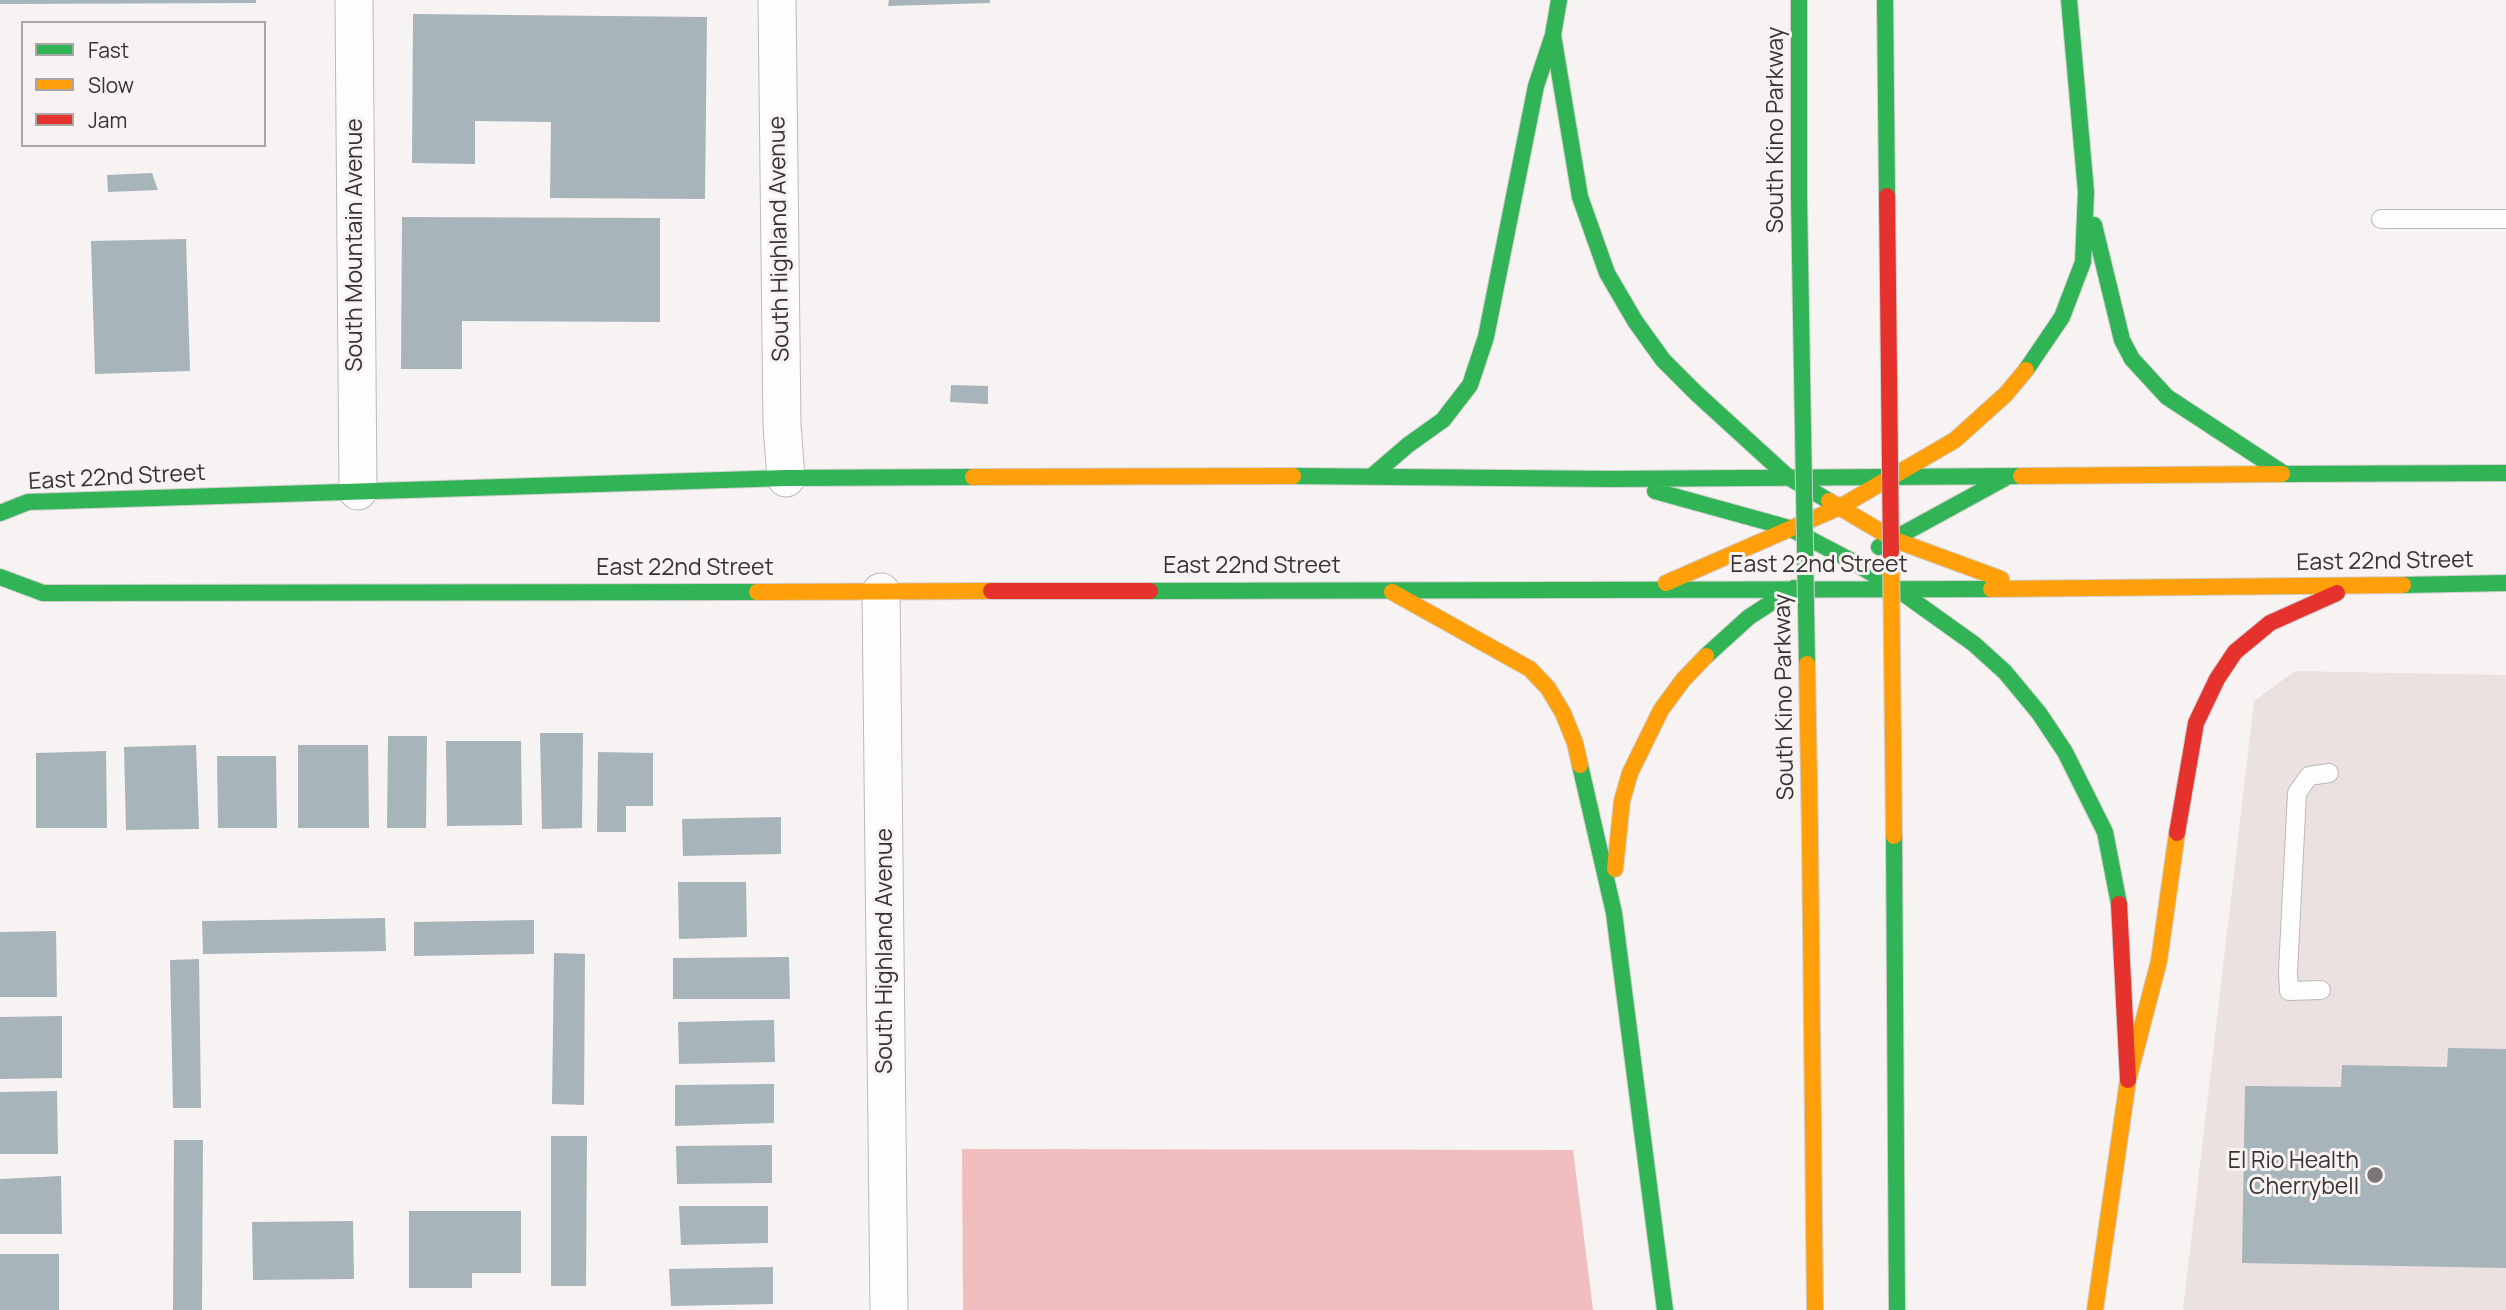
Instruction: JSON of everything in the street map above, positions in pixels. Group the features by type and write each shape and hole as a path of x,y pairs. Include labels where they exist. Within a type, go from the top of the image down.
{"main road":[{"path":"1372,477 1408,445 1443,420 1470,385 1486,337 1536,86 1553,35 1559,0"},
{"name":"South Kino Parkway","path":"1799,0 1799,198 1815,1310"},
{"path":"1885,0 1897,1310"},
{"path":"1651,589 1840,507 1955,440 2006,394 2036,358 2062,317 2083,262 2086,192 2069,0"},
{"path":"1553,35 1580,197 1607,273 1662,360 1788,477 1895,540 2024,587"},
{"path":"2086,192 2122,340 2132,359 2166,397 2283,473"},
{"name":"East 22nd Street","path":"0,513 28,502 786,478 1193,475 1610,479 2506,473"},
{"path":"1614,913 1616,850 1622,801 1630,773 1649,732 1683,680 1720,641 1749,617 1793,589 1828,568 1895,540 2010,475"},
{"path":"1610,479 1789,528 1850,560 1897,589 1974,644 2005,672 2039,713 2065,752 2105,832 2119,900 2128,1080"},
{"name":"East 22nd Street","path":"0,577 43,593 2024,587 2174,589 2506,583"},
{"path":"2095,1310 2128,1080 2159,961 2196,723 2217,679 2235,652 2270,623 2355,586"},
{"path":"1388,589 1530,669 1548,688 1563,713 1575,743 1614,913 1665,1310"}],"street":[{"name":"South Mountain Avenue","path":"354,0 358,491"},
{"name":"South Highland Avenue","path":"777,0 782,425 786,478"},
{"name":"South Highland Avenue","path":"881,592 889,1310"}],"lane":[{"path":"2381,219 2506,219"},
{"path":"2320,990 2289,991 2288,972 2297,793 2309,776 2329,773"}],"shaded area":[{"path":"2295,671 2506,675 2506,1310 2183,1310 2254,701"},
{"path":"962,1149 1573,1150 1593,1310 963,1310"}],"building":[{"path":"0,0 256,0 256,3 0,4"},
{"path":"889,0 990,0 990,3 888,6"},
{"path":"413,14 707,17 705,199 550,198 551,122 475,121 475,164 412,163"},
{"path":"152,173 158,190 108,192 107,175"},
{"path":"402,217 660,218 660,322 462,321 462,369 401,369"},
{"path":"186,239 190,371 95,374 91,241"},
{"path":"951,385 988,386 988,404 950,402"},
{"path":"540,733 583,733 582,828 542,829"},
{"path":"388,736 427,736 426,828 387,828"},
{"path":"446,741 521,741 522,825 447,826"},
{"path":"196,745 199,829 126,830 124,747"},
{"path":"298,745 368,745 369,828 298,828"},
{"path":"106,751 107,828 36,828 36,753"},
{"path":"598,752 653,753 653,806 626,806 626,832 597,832"},
{"path":"217,756 276,756 277,828 218,828"},
{"path":"781,817 781,854 683,856 682,819"},
{"path":"678,882 746,882 747,937 679,939"},
{"path":"385,918 386,951 203,954 202,921"},
{"path":"534,920 534,954 414,956 414,922"},
{"path":"56,931 57,997 0,997 0,932"},
{"path":"554,953 585,954 584,1105 552,1104"},
{"path":"789,957 790,999 673,999 673,958"},
{"path":"199,959 201,1108 173,1108 170,960"},
{"path":"62,1016 62,1078 0,1079 0,1017"},
{"path":"774,1020 775,1062 679,1064 678,1022"},
{"name":"El Rio Health Cherrybell","path":"2448,1048 2506,1049 2506,1268 2242,1263 2245,1086 2341,1087 2342,1065 2447,1067"},
{"path":"774,1084 774,1123 675,1126 675,1085"},
{"path":"57,1091 58,1154 0,1154 0,1092"},
{"path":"551,1136 587,1136 586,1286 551,1286"},
{"path":"174,1140 203,1140 202,1310 173,1310"},
{"path":"772,1145 772,1183 677,1184 676,1146"},
{"path":"61,1176 62,1234 0,1234 0,1179"},
{"path":"679,1206 768,1206 768,1243 681,1245"},
{"path":"409,1211 521,1211 521,1273 472,1273 472,1288 409,1288"},
{"path":"353,1221 354,1279 253,1280 252,1222"},
{"path":"0,1254 59,1254 59,1310 0,1310"},
{"path":"773,1267 773,1304 671,1306 669,1269"}],"traffic: fast":[{"path":"1372,476 1443,420 1470,385 1486,337 1536,86 1553,35 1559,0"},
{"path":"1799,0 1799,198"},
{"path":"1885,0 1887,196"},
{"path":"2026,370 2062,317 2083,262 2086,192 2069,0"},
{"path":"1553,35 1580,197 1607,273 1635,321 1663,360 1696,393 1788,477 1829,501"},
{"path":"1799,198 1807,664"},
{"path":"2094,225 2122,340 2132,359 2167,397 2283,473"},
{"path":"2282,474 2506,473"},
{"path":"1293,476 1610,479 2021,476"},
{"path":"0,513 28,502 786,478 973,477"},
{"path":"1879,547 2007,477"},
{"path":"1655,491 1789,528 1850,560 1897,589 1974,644 2005,672 2039,713 2065,752 2105,832 2119,904"},
{"path":"0,577 43,593 757,592"},
{"path":"2403,585 2506,583"},
{"path":"1706,656 1749,617 1794,588"},
{"path":"1150,591 1991,589"},
{"path":"1580,765 1614,913 1665,1310"},
{"path":"1894,836 1897,1310"}],"traffic: slow":[{"path":"1666,583 1840,507 1955,440 2006,394 2026,370"},
{"path":"2021,476 2282,474"},
{"path":"973,477 1293,476"},
{"path":"1829,501 1895,540 2001,579"},
{"path":"1891,555 1894,836"},
{"path":"1991,589 2403,585"},
{"path":"757,592 991,591"},
{"path":"1392,592 1530,669 1548,688 1563,713 1580,765"},
{"path":"1615,869 1622,801 1630,773 1661,710 1683,680 1706,656"},
{"path":"1807,664 1810,839"},
{"path":"2095,1310 2128,1080 2159,961 2177,833"},
{"path":"1810,839 1815,1310"}],"traffic: jam":[{"path":"1887,196 1891,555"},
{"path":"991,591 1150,591"},
{"path":"2177,833 2196,723 2217,679 2235,652 2270,623 2337,593"},
{"path":"2119,904 2128,1080"}],"place":[{"name":"El Rio Health Cherrybell","path":"2375,1175"}]}
